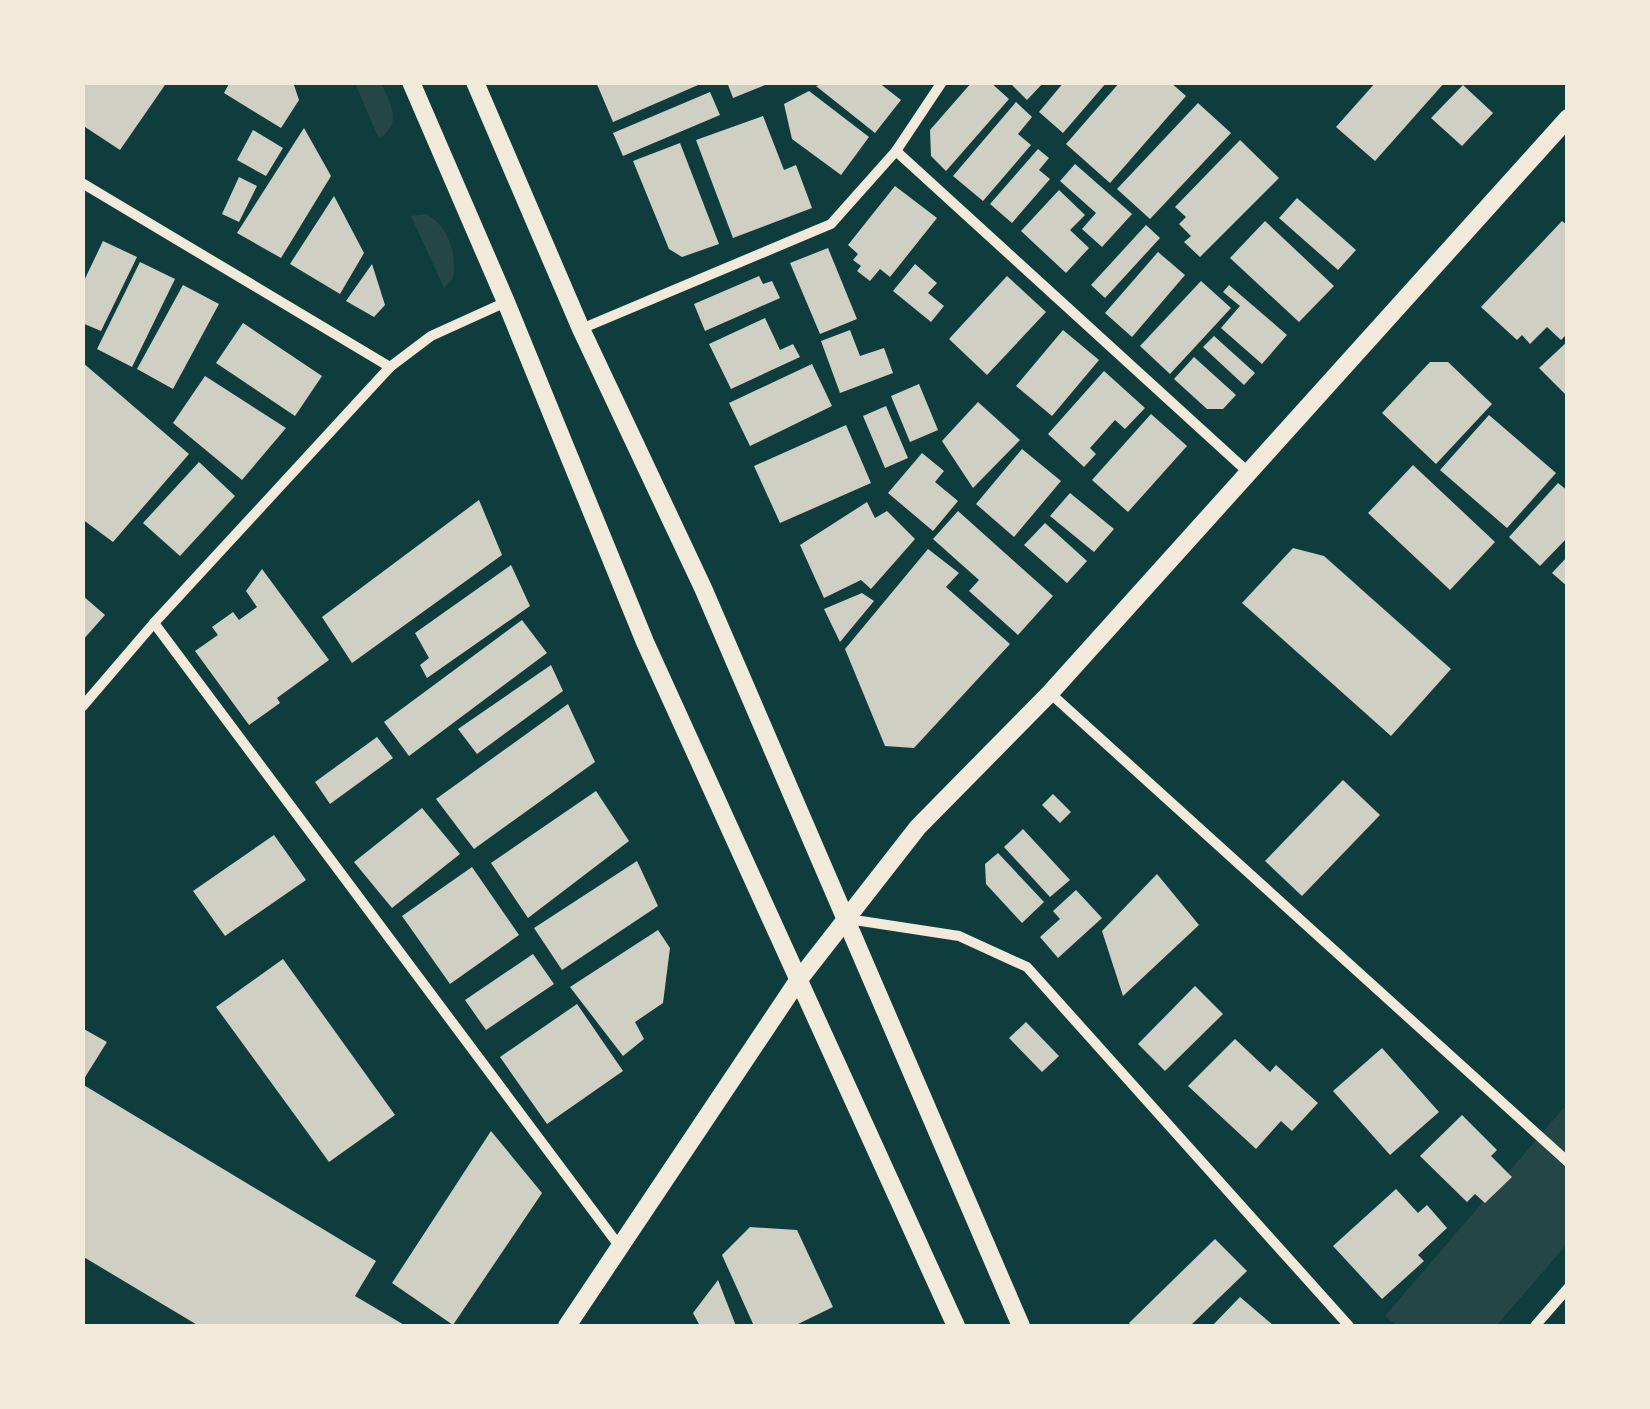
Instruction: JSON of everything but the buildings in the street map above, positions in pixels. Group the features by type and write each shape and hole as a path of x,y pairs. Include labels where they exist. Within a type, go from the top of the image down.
{"street":[{"path":"411,82 645,642 956,1326"},
{"path":"474,82 581,329 703,588 1021,1326"},
{"path":"581,329 831,224 896,150 942,82"},
{"path":"567,1326 797,982 918,828 1050,693 1568,118"},
{"path":"896,150 1250,473"},
{"path":"82,182 390,367"},
{"path":"82,707 154,623 390,367 431,336 506,302"},
{"path":"154,623 620,1248"},
{"path":"1050,693 1568,1162"},
{"path":"848,919 958,936 1027,968 1348,1326"},
{"path":"1535,1326 1568,1288"}],"shaded area":[{"path":"355,83 381,83 388,99 393,120 379,139"},
{"path":"426,214 446,233 452,251 453,279 444,288 411,216"},
{"path":"1567,1104 1567,1244 1496,1326 1397,1326 1385,1316"}]}
